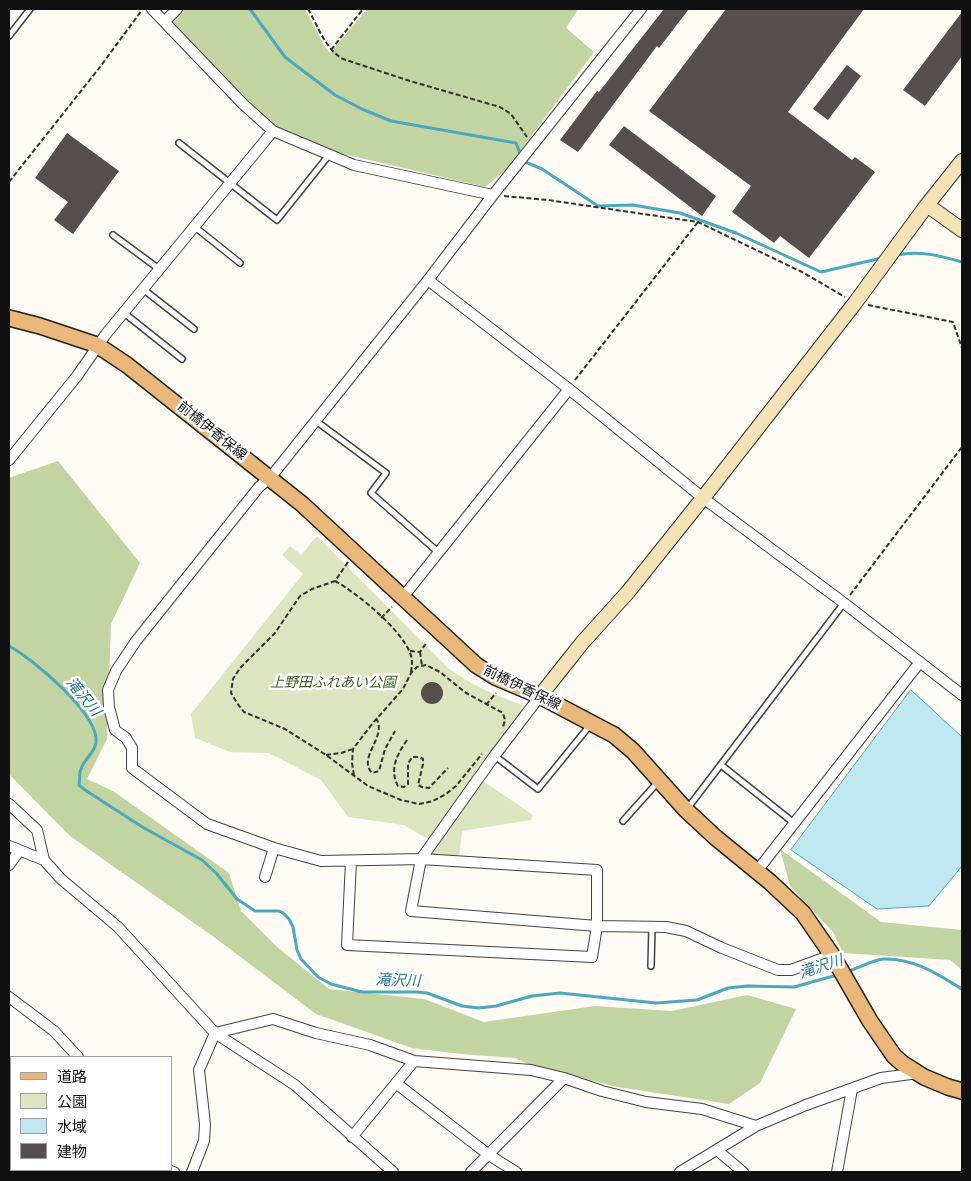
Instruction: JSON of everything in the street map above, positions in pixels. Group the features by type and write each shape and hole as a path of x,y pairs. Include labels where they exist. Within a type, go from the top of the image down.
{"main road":[{"name":"前橋伊香保線","path":"9,318 40,326 96,346 120,360 149,380 302,504 397,602 476,665 495,677 540,696 614,735 633,751 686,810 803,912 835,959 889,1049 902,1063 948,1088 962,1091"}],"street":[{"path":"152,9 243,104 272,131 354,165 493,195"},
{"path":"165,21 178,9"},
{"path":"352,861 347,945 592,957 597,926 596,870 421,859 321,861 274,848 207,824 132,768 132,748 126,738 115,730 109,707 108,690 116,671 136,641 259,487 270,478 641,9"},
{"path":"9,460 77,376 96,346 272,131"},
{"path":"835,959 791,970 778,970 722,948 686,931 666,927 597,926 411,911 421,859 491,752 540,696 582,643 628,592 703,498 855,303 962,161"},
{"path":"927,205 962,230"},
{"path":"428,280 569,388 703,498 844,603 962,695"},
{"path":"397,602 569,388"},
{"path":"757,871 920,662"},
{"path":"9,804 37,830 44,860"},
{"path":"9,846 44,860 61,879 118,927 215,1034 295,1085 393,1172"},
{"path":"265,877 274,848"},
{"path":"9,866 19,851"},
{"path":"9,997 54,1030 77,1056"},
{"path":"215,1034 273,1019 316,1033 370,1046 414,1061 531,1070 646,1102 702,1109 756,1126"},
{"path":"192,1172 204,1141 205,1124 199,1070 215,1034"},
{"path":"352,1137 414,1061"},
{"path":"680,1172 756,1126 806,1105 881,1078 918,1073"},
{"path":"471,1172 564,1078"},
{"path":"397,1084 489,1155 516,1172"},
{"path":"836,1172 852,1088"},
{"path":"717,1150 743,1172"}],"lane":[{"path":"9,36 30,9"},
{"path":"180,143 277,220 329,155"},
{"path":"194,226 240,263"},
{"path":"113,235 159,269"},
{"path":"143,288 194,329"},
{"path":"123,313 182,359"},
{"path":"315,420 386,473 371,493 438,552"},
{"path":"686,810 844,603"},
{"path":"491,752 538,789 592,723"},
{"path":"720,765 794,823"},
{"path":"623,821 660,780"},
{"path":"651,966 652,927"}],"path":[{"path":"9,182 100,67 143,9"},
{"path":"308,9 335,55 350,62 500,107 511,114 533,145"},
{"path":"331,50 363,9"},
{"path":"493,195 548,200 698,222 802,272 855,303 953,322 962,348"},
{"path":"569,388 698,222"},
{"path":"844,603 962,447"},
{"path":"348,562 335,581 312,589 300,596 275,633 240,668 233,679 232,693 244,712 285,729 326,755 368,786 401,800 419,804 433,801 446,794 491,752"},
{"path":"335,581 355,593 402,639 410,651 413,661 411,673 403,690 376,718 353,749 352,763 354,775"},
{"path":"381,618 397,602"},
{"path":"422,666 420,652 427,642"},
{"path":"410,651 420,652"},
{"path":"411,673 417,667 426,665 440,672 466,693 502,713 505,720 504,726 498,733"},
{"path":"486,705 496,693"},
{"path":"376,718 380,724 380,731 370,752 368,766 372,773 379,771 385,749 395,731"},
{"path":"407,740 395,761 393,774 398,786 404,787 408,784 408,764 412,757 423,759 418,785 422,787 429,788 448,768"},
{"path":"326,755 342,753 353,749"}],"green space":[{"path":"183,9 305,9 330,53 367,9 574,9 577,11 566,28 594,52 506,170 485,187 326,150 276,128 246,101 171,20"},
{"path":"58,461 140,563 111,624 107,739 87,779 113,791 229,873 241,911 276,946 329,989 424,999 484,1022 595,1006 672,1011 747,995 796,1009 760,1083 729,1104 618,1087 540,1069 515,1058 412,1048 316,1014 214,937 70,836 9,774 9,478"},
{"name":"上野田ふれあい公園","path":"317,536 448,668 465,680 522,705 522,710 473,774 533,815 531,820 462,831 459,857 429,855 434,843 404,825 348,817 321,780 269,753 230,752 195,738 191,714 303,574 282,555 290,546 301,555"},
{"path":"780,849 881,922 962,930 962,970 950,960 843,953 833,932 790,886"}],"water":[{"path":"911,690 962,737 962,866 929,906 877,909 791,850"}],"building":[{"path":"664,9 689,9 659,48 657,46 578,152 560,140 597,91 599,92"},
{"path":"726,9 864,9 788,112 852,160 855,157 875,172 809,258 780,236 774,243 732,212 751,186 649,111"},
{"path":"962,12 962,56 925,106 903,90"},
{"path":"847,65 861,76 828,120 813,109"},
{"path":"624,126 716,196 702,216 609,145"},
{"path":"67,133 119,171 73,234 54,220 68,202 35,178"},
{"path":"432,682 442,689 443,693 436,703 432,704 422,697 421,693 428,683"}],"waterway":[{"path":"250,9 285,57 335,95 391,121 516,143 523,161 542,169 598,206 633,205 680,213 736,233 821,272 882,258"},
{"path":"897,255 922,253 962,262"},
{"name":"滝沢川","path":"9,646 33,662 63,688 87,718 94,731 95,747 82,765 79,785 144,828 202,860 216,873 237,899 255,911 279,911 283,913 293,927 297,950 301,959 318,977 331,984 362,992 427,993 462,1006 479,1008 496,1006 532,996 560,993 656,1003 697,1000 728,988 747,986 794,987 837,975"},
{"name":"滝沢川","path":"846,972 879,960 894,959 925,968 962,989"}]}
